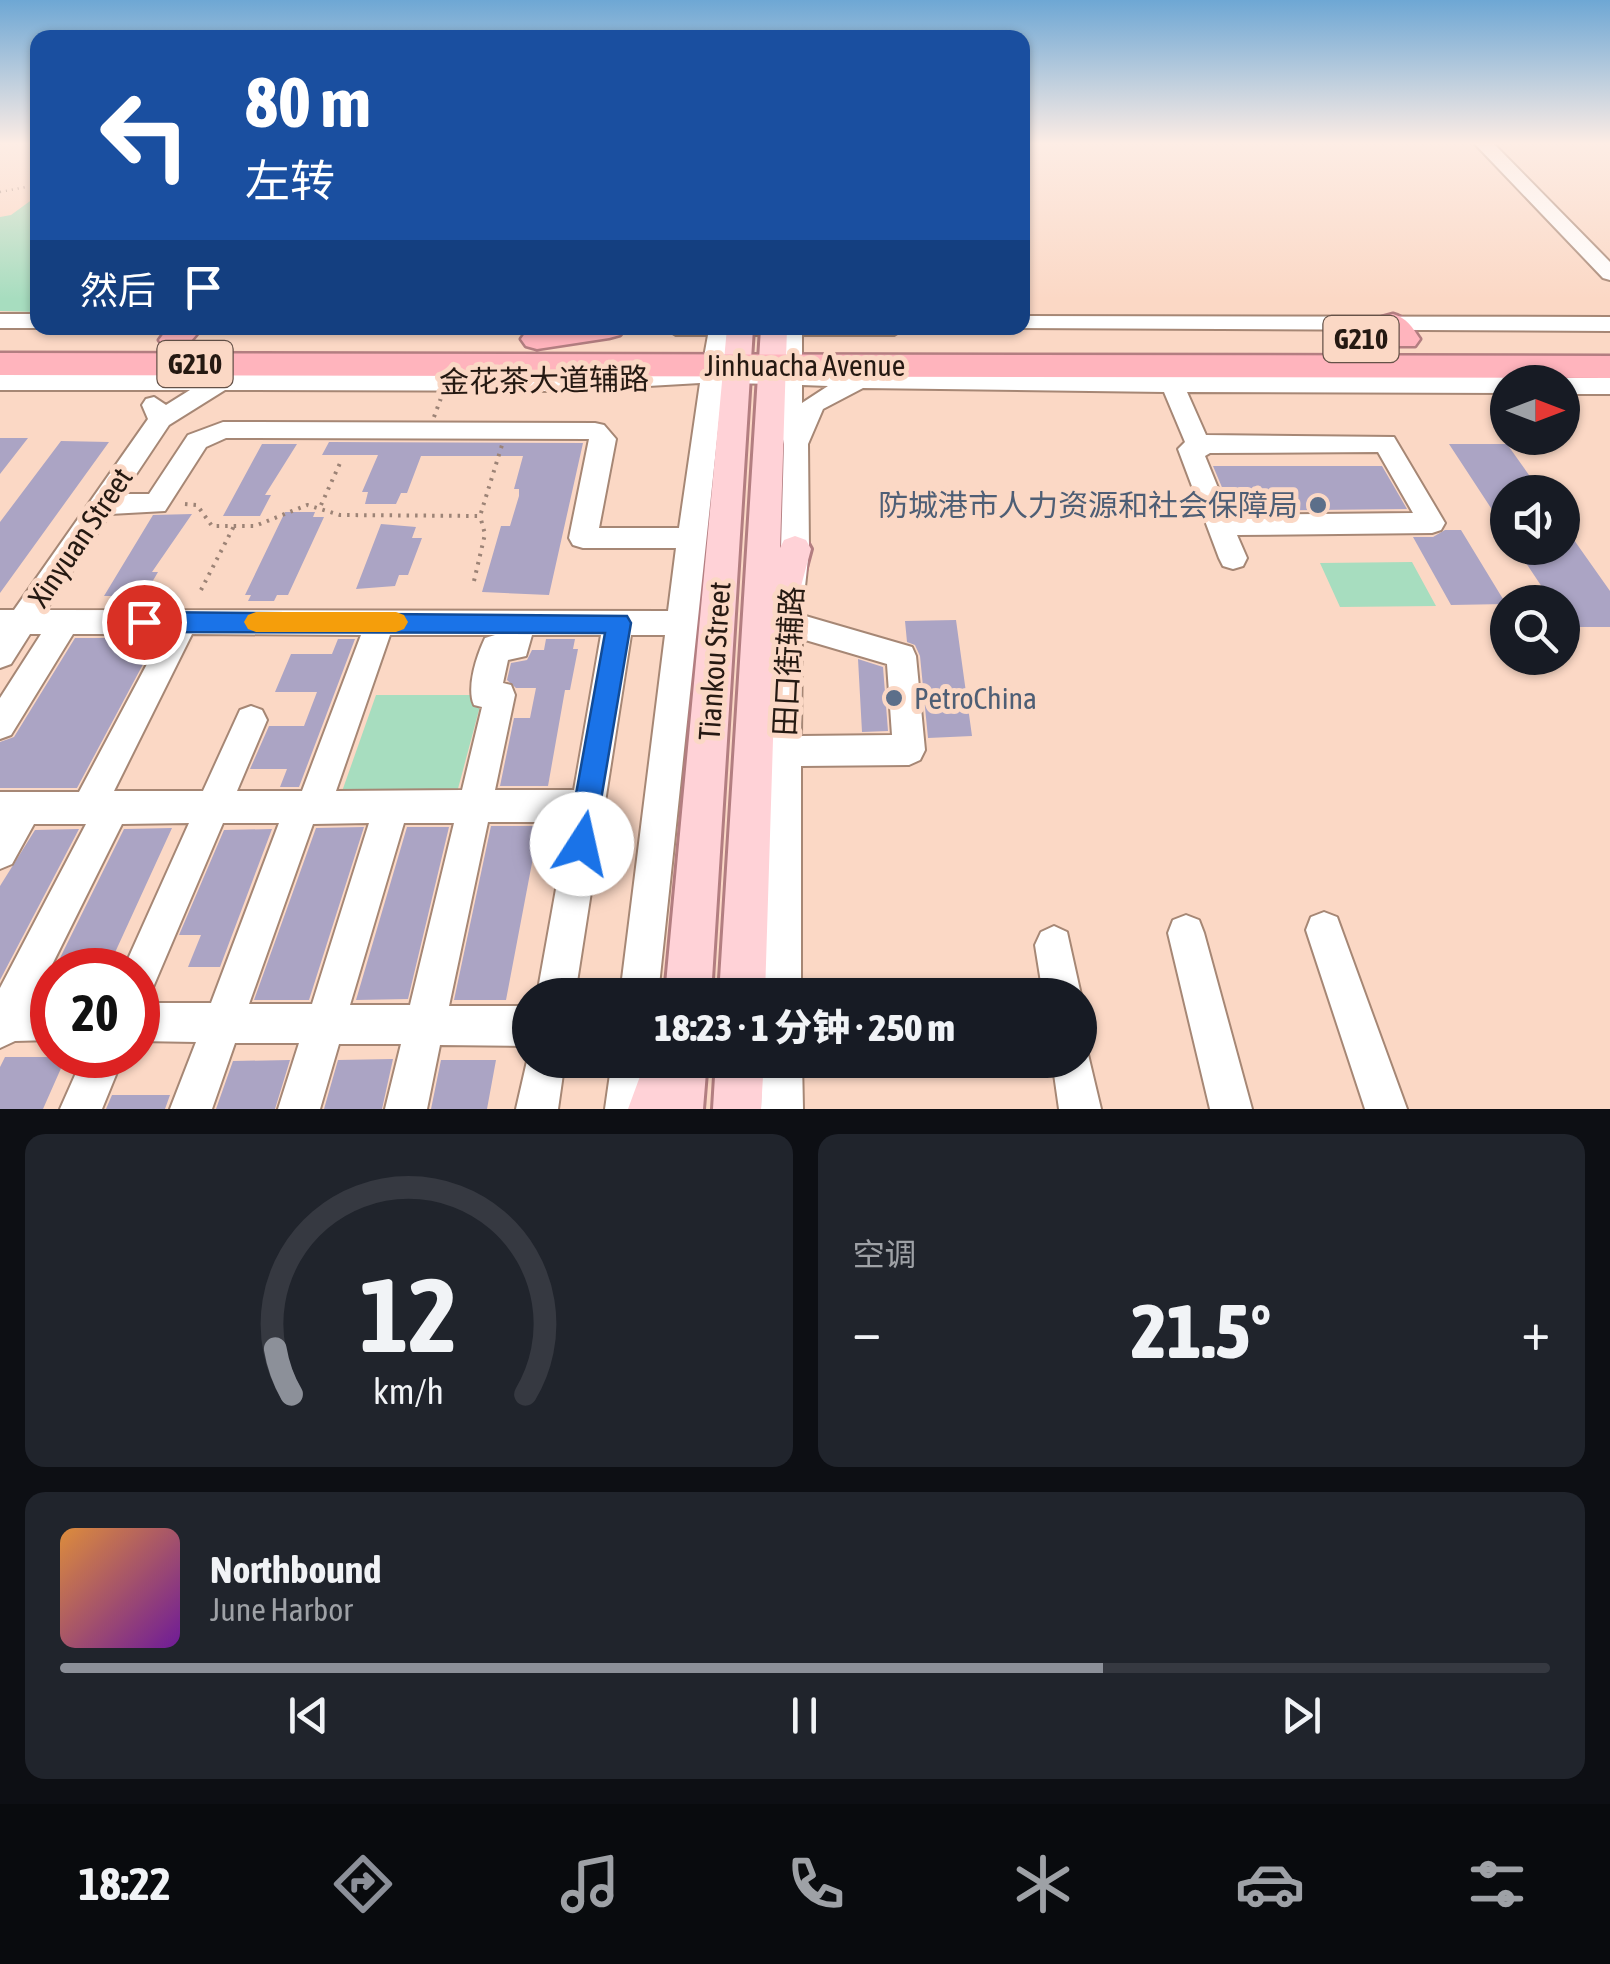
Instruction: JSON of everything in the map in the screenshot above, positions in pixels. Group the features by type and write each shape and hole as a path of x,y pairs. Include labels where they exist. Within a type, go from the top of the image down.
{"highway":[{"path":"527,352 585,335"},
{"name":"Jinhuacha Avenue","path":"0,340 166,354 226,373 527,352"},
{"name":"Jinhuacha Avenue","path":"781,348 929,366 1414,354 1610,340"},
{"name":"Jinhuacha Avenue","path":"0,364 166,354 781,348 1414,354 1610,367"},
{"path":"527,352 610,378"},
{"path":"866,380 929,366"}],"main road":[{"name":"Tiankou Street","path":"689,978 728,481 728,348"},
{"name":"Tiankou Street","path":"744,978 768,751 756,693 781,348"},
{"path":"708,416 728,481"},
{"path":"756,693 795,549"},
{"path":"652,1109 663,1078"},
{"path":"679,1109 682,1078"},
{"path":"738,1109 739,1078"}],"street":[{"path":"1534,196 1610,274"},
{"path":"0,321 30,322"},
{"path":"1030,324 1414,354 1490,379"},
{"path":"781,348 866,380 1172,384 1414,354 1610,324"},
{"name":"金花茶大道辅路","path":"694,335 728,348"},
{"path":"781,348 847,335"},
{"path":"641,978 691,538 708,416 728,348"},
{"name":"金花茶大道辅路","path":"226,373 452,383 562,383 610,378 728,348"},
{"name":"田口街辅路","path":"781,348 796,444 795,549 768,751 781,978"},
{"path":"0,382 166,354 160,419"},
{"path":"160,419 226,373"},
{"path":"610,378 664,385 684,394 708,416"},
{"path":"796,444 803,416 820,397 866,380"},
{"path":"1172,384 1200,449 1190,449 1234,558"},
{"path":"1580,386 1610,386"},
{"name":"Xinyuan Street","path":"0,655 11,622 103,504 160,419"},
{"path":"103,504 156,504 197,441 223,430 595,431 604,439 584,538 691,538"},
{"path":"1198,444 1385,443 1432,523 1220,524"},
{"path":"11,622 682,623"},
{"path":"0,725 65,622"},
{"path":"30,1022 1,1023 184,622"},
{"path":"191,1109 380,622"},
{"path":"406,1109 500,694 485,695 496,648 514,647 520,622"},
{"path":"559,978 618,623"},
{"path":"768,751 910,750 901,656 786,623"},
{"path":"151,948 251,720"},
{"path":"0,852 12,808 588,806"},
{"path":"299,1109 391,808"},
{"path":"1324,930 1386,1109"},
{"path":"1186,932 1231,1109"},
{"path":"1054,945 1059,978"},
{"path":"160,1022 512,1026"},
{"path":"81,1109 94,1078"},
{"path":"537,1109 542,1078"},
{"path":"626,1109 630,1078"},
{"path":"782,1078 782,1109"},
{"path":"1075,1078 1080,1109"}],"path":[{"path":"428,430 440,399 452,383"},
{"path":"474,581 485,534 480,516 498,456"},
{"path":"321,505 341,461"},
{"path":"184,504 197,506 212,526 256,526 300,504 321,505 340,515 480,516"},
{"path":"200,590 234,526"}],"green space":[{"path":"30,201 30,312 0,311 0,217 11,215"},
{"path":"1412,562 1436,606 1340,607 1320,563"},
{"path":"376,695 483,695 455,800 339,800"}],"building":[{"path":"0,438 28,438 0,474"},
{"path":"61,441 109,442 0,593 0,522"},
{"path":"329,442 583,443 549,595 482,592 501,526 510,526 519,496 519,489 514,489 523,456 421,456 407,493 401,493 396,504 365,504 368,492 362,492 378,455 322,455"},
{"path":"262,444 297,444 265,495 271,495 260,516 223,516"},
{"path":"1449,444 1490,444 1490,455 1515,455 1529,475 1490,475 1490,507"},
{"path":"1213,466 1382,466 1407,509 1232,511"},
{"path":"285,512 315,512 313,517 324,517 288,595 277,595 274,601 248,601 251,595 245,595"},
{"path":"192,514 152,572 158,572 144,596 104,596 153,515"},
{"path":"381,524 416,527 412,538 422,538 408,575 399,575 395,586 356,589"},
{"path":"1445,530 1461,530 1494,585 1490,585 1490,604 1451,605 1413,537 1433,537"},
{"path":"1580,548 1610,591 1610,627 1580,627 1580,585 1541,585 1527,565 1580,565"},
{"path":"956,620 972,736 928,738 920,656 915,645 907,642 905,621"},
{"path":"75,638 157,638 77,788 0,788 0,742 14,737"},
{"path":"338,639 355,639 299,787 280,787 287,769 250,769 269,726 304,726 317,692 275,692 291,654 332,654"},
{"path":"546,639 575,639 573,649 578,649 570,690 565,690 548,786 500,786 514,718 530,718 536,688 516,688 507,680 511,663 527,660 532,650 544,650"},
{"path":"858,659 883,667 888,731 862,732"},
{"path":"491,826 539,826 506,1000 454,1000"},
{"path":"364,827 309,1000 254,1000 316,828"},
{"path":"407,827 449,827 408,999 356,1000"},
{"path":"172,828 117,948 65,948 124,829"},
{"path":"79,829 0,980 0,886 35,830"},
{"path":"272,829 220,967 188,967 201,935 179,935 224,830"},
{"path":"5,1057 30,1057 30,1078 57,1078 43,1109 0,1109 0,1067"},
{"path":"393,1059 382,1109 324,1109 338,1060"},
{"path":"290,1060 275,1109 216,1109 233,1061"},
{"path":"441,1060 496,1060 487,1109 431,1109"},
{"path":"112,1095 170,1095 165,1109 106,1109"}],"slow traffic":[{"path":"256,622 396,622"}],"place":[{"name":"防城港市人力资源和社会保障局","path":"1318,505"},
{"name":"PetroChina","path":"894,698"}],"route":[{"path":"144,622 618,623 582,844"}]}
